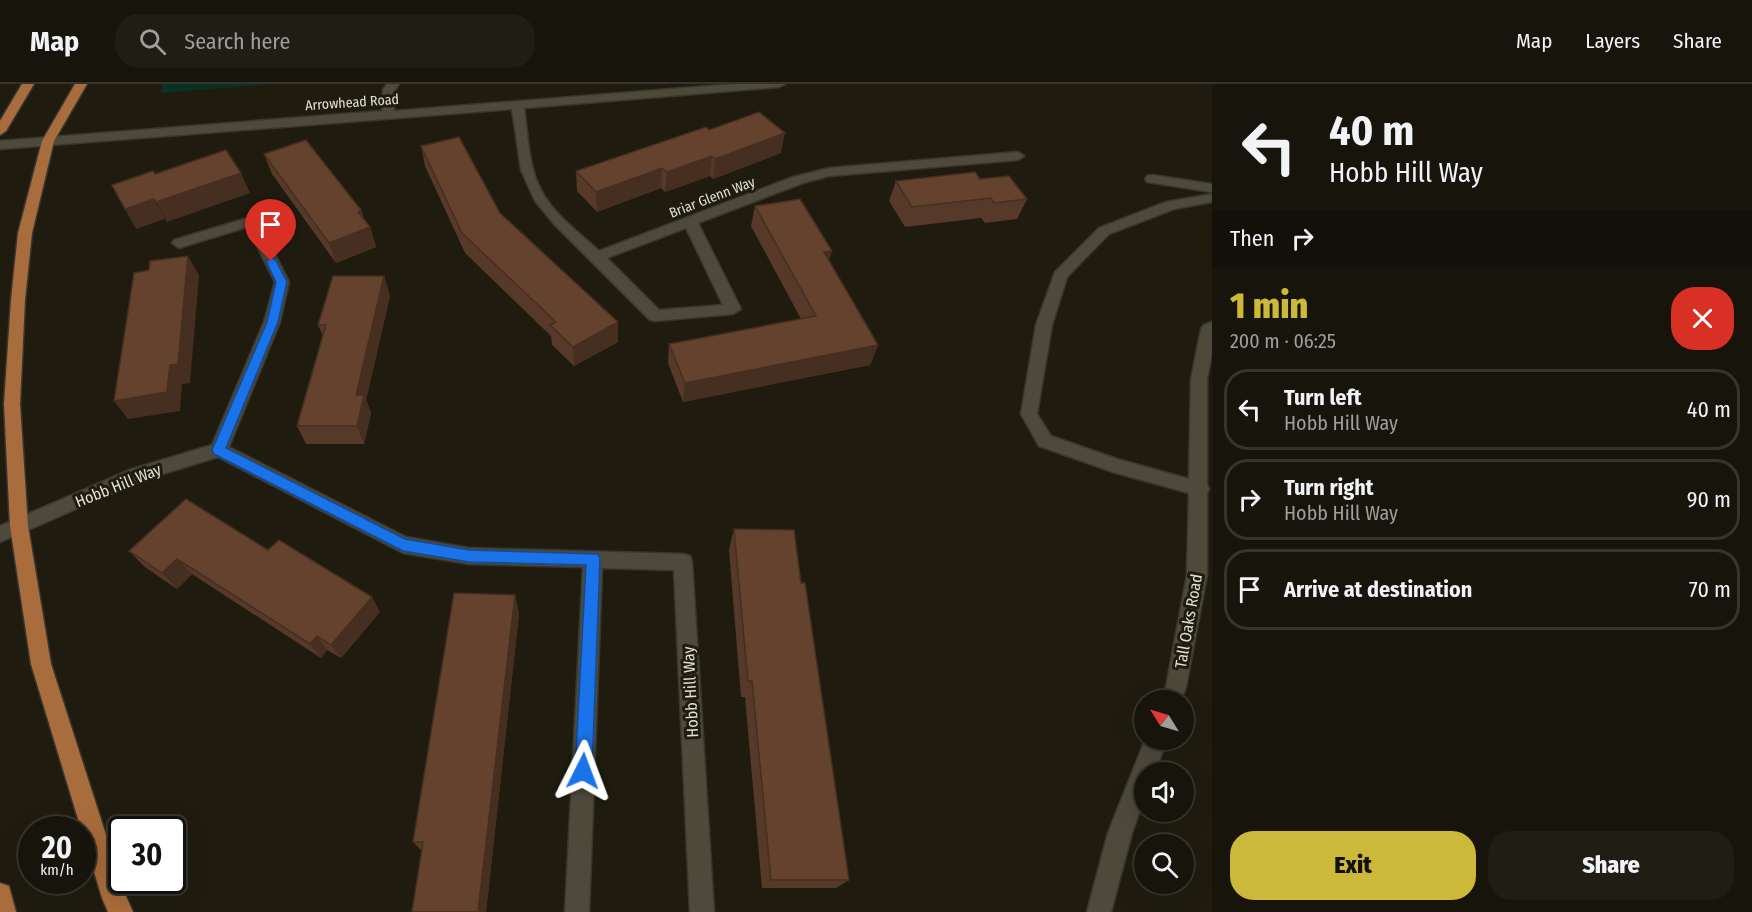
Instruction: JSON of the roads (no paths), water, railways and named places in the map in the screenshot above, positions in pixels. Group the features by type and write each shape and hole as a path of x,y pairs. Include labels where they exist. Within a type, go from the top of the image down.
{"main road":[{"path":"0,131 28,84"},
{"path":"81,84 48,141 25,233 18,300 12,404 9,530 41,664 114,898 121,912"},
{"path":"0,895 4,912"}],"street":[{"path":"388,114 389,90 393,84"},
{"name":"Arrowhead Road","path":"0,145 719,86 779,84"},
{"path":"517,104 530,179 537,194 655,316 733,309 690,221"},
{"name":"Briar Glenn Way","path":"597,257 798,180 829,172 1018,156"},
{"path":"1152,179 1212,188"},
{"path":"1200,489 1116,466 1045,441 1029,414 1044,325 1060,274 1104,231 1171,205 1212,198"},
{"path":"179,243 251,221 282,282 272,322 219,450"},
{"name":"Tall Oaks Road","path":"1175,690 1197,575 1200,489 1199,379 1209,329 1212,327"},
{"name":"Hobb Hill Way","path":"9,530 138,474 219,450 403,545 469,556 683,562 702,912"},
{"path":"577,912 593,559"},
{"path":"1099,912 1120,833 1152,750"}]}
